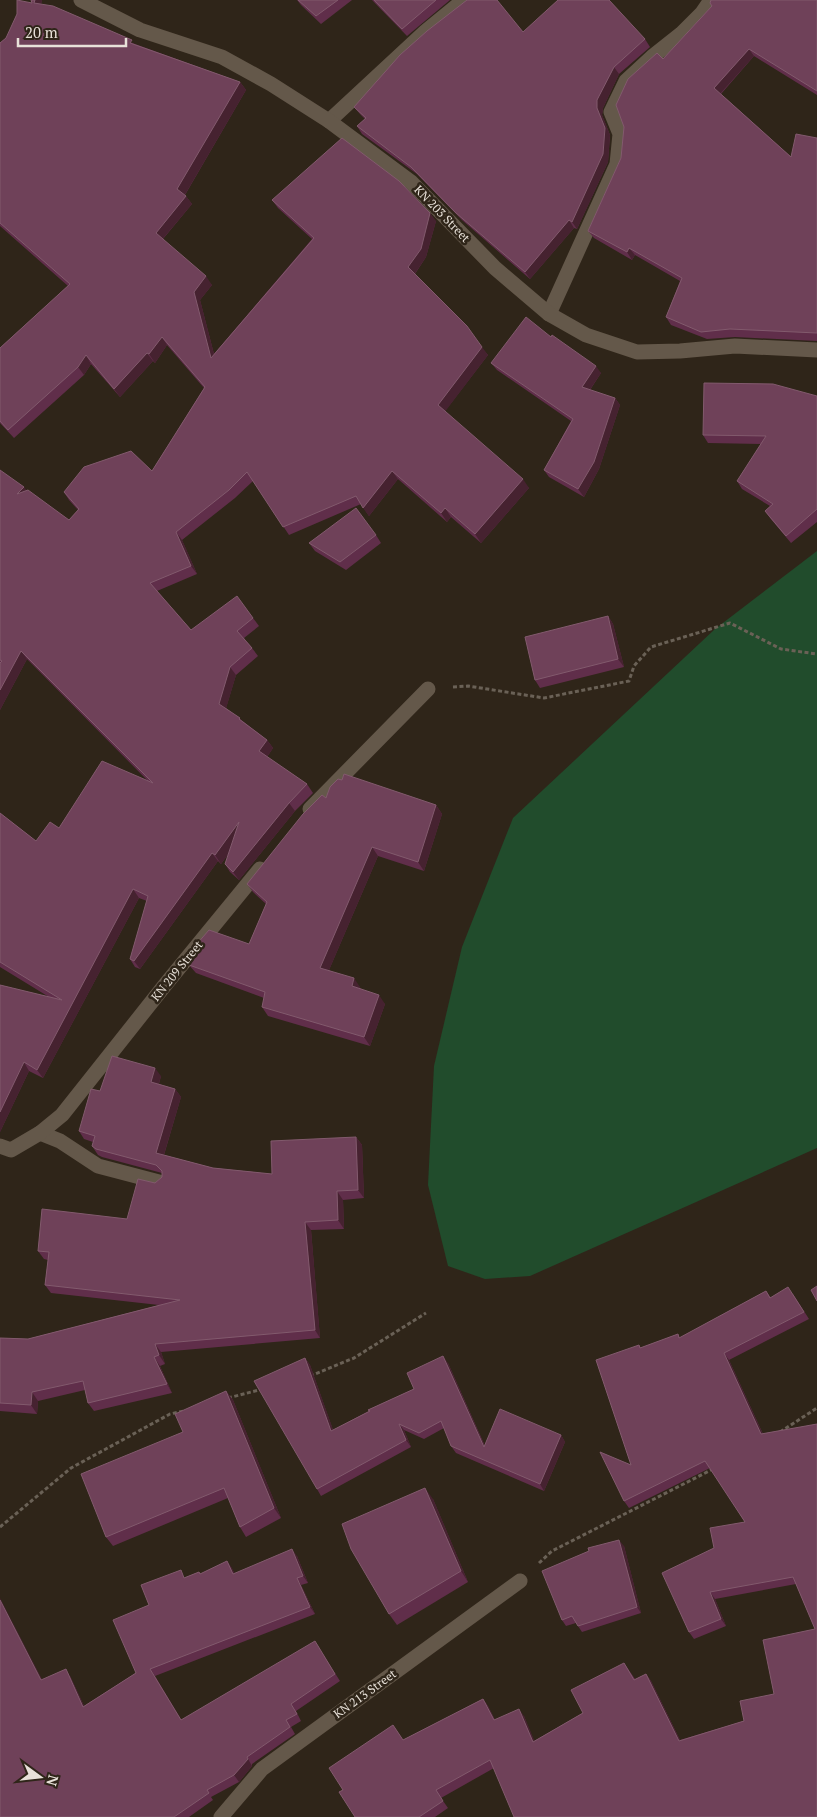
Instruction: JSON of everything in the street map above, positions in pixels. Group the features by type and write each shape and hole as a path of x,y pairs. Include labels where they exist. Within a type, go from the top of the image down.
{"street":[{"name":"KN 203 Street","path":"81,0 140,30 222,57 271,84 329,121 411,182 495,268 549,314 586,335 637,352 680,351 736,346 817,350"},
{"path":"329,121 426,31 459,4 467,0"},
{"path":"549,314 617,164 620,134 611,112 626,81 681,34 702,13 711,0"},
{"path":"302,817 428,689"},
{"name":"KN 209 Street","path":"0,1146 11,1150 40,1133 62,1115 271,855"},
{"path":"40,1133 60,1141 98,1166 160,1182"},
{"name":"KN 213 Street","path":"221,1817 262,1769 520,1581"}],"path":[{"path":"428,689 468,686 544,698 629,681 634,666 651,647 730,623 781,649 817,654"},
{"path":"304,1378 354,1358 426,1313"},
{"path":"221,1400 267,1388"},
{"path":"779,1432 817,1408"},
{"path":"0,1527 71,1468 170,1414 187,1410"},
{"path":"520,1581 552,1551 721,1465"}],"green space":[{"path":"817,551 817,1148 530,1276 485,1279 448,1266 428,1185 434,1066 462,947 513,818 715,629"}],"building":[{"path":"17,0 32,3 31,0 35,0 34,3 53,6 132,40 130,43 240,82 177,189 186,196 156,233 206,276 194,292 211,358 314,238 272,200 342,138 399,181 430,213 421,249 408,267 467,326 482,347 438,405 523,479 475,534 445,508 441,513 392,471 363,508 356,496 283,527 247,472 229,490 176,532 191,566 150,583 191,630 237,596 253,618 237,631 252,648 230,667 219,704 267,740 259,751 307,784 289,803 233,872 225,864 239,822 215,855 212,853 134,961 130,959 148,896 133,889 37,1070 24,1062 0,1112 0,985 62,1000 0,962 0,813 36,841 50,822 59,828 102,761 153,783 21,651 0,690 0,663 2,661 0,660 0,470 24,487 17,494 28,490 69,520 79,509 64,492 84,467 131,451 152,471 205,387 162,337 149,354 147,353 114,389 86,355 78,367 8,430 0,421 0,348 70,284 0,223 0,43 6,38 17,14"},
{"path":"298,0 338,0 316,16"},
{"path":"374,0 436,0 402,29"},
{"path":"467,0 497,0 523,32 558,0 609,0 645,39 614,67 597,100 597,108 605,128 603,154 572,222 569,220 525,272 456,213 411,167 357,126 366,118 354,107 400,55"},
{"path":"711,0 817,0 817,91 749,49 714,88 791,157 796,134 817,138 817,333 730,329 701,332 666,317 682,278 629,248 627,252 588,231 621,158 624,127 616,105 628,79 657,53 663,59 712,6"},
{"path":"526,317 551,337 552,335 596,366 582,387 615,398 594,462 578,489 544,470 573,419 491,363"},
{"path":"704,383 773,384 817,396 817,509 786,536 765,511 773,504 737,481 766,436 703,435"},
{"path":"356,508 376,535 340,562 309,543"},
{"path":"608,616 618,659 535,680 525,637"},
{"path":"344,774 436,805 418,862 372,847 320,968 354,978 352,986 379,995 364,1037 262,1007 265,992 189,965 196,945 209,930 249,944 267,902 247,884 303,814 322,795 326,798 330,787 338,779 342,780"},
{"path":"112,1056 155,1068 151,1082 175,1089 156,1153 213,1168 272,1174 271,1141 356,1137 358,1190 337,1191 338,1220 305,1222 315,1330 155,1344 159,1355 154,1357 167,1384 88,1403 83,1381 32,1392 31,1405 0,1403 0,1338 28,1339 180,1300 45,1285 49,1252 38,1251 42,1209 127,1219 138,1179 155,1183 162,1177 162,1171 156,1165 96,1149 92,1146 95,1136 79,1131 91,1089 100,1091"},
{"path":"817,1286 817,1301 811,1290"},
{"path":"788,1287 804,1312 724,1353 761,1434 817,1424 817,1817 514,1817 490,1760 436,1790 443,1801 419,1817 355,1817 339,1792 343,1790 329,1768 393,1725 403,1740 483,1699 494,1720 519,1709 533,1742 583,1713 571,1690 624,1663 634,1680 646,1674 679,1741 744,1721 740,1701 774,1694 763,1640 815,1629 793,1577 710,1592 721,1619 689,1632 662,1573 714,1548 710,1528 745,1522 705,1461 624,1501 600,1452 631,1465 596,1360 639,1345 640,1348 678,1334 679,1338 766,1291 770,1298"},
{"path":"443,1356 484,1447 500,1409 561,1435 540,1484 451,1446 441,1421 419,1433 399,1424 406,1440 317,1489 254,1381 305,1358 331,1431 370,1411 368,1410 414,1389 407,1373"},
{"path":"226,1391 274,1508 240,1527 224,1488 106,1537 81,1474 183,1432 175,1414"},
{"path":"425,1488 461,1571 389,1614 351,1549 342,1524"},
{"path":"619,1540 637,1607 578,1626 572,1616 562,1620 542,1571 589,1551 588,1548"},
{"path":"292,1549 303,1576 297,1578 310,1607 150,1669 181,1720 315,1641 335,1674 291,1704 297,1714 286,1720 290,1727 247,1757 248,1759 234,1775 207,1790 209,1793 174,1817 0,1817 0,1600 41,1680 66,1669 83,1707 136,1673 113,1620 149,1605 141,1585 181,1570 184,1578 199,1572 200,1574 227,1561 233,1574"}]}
